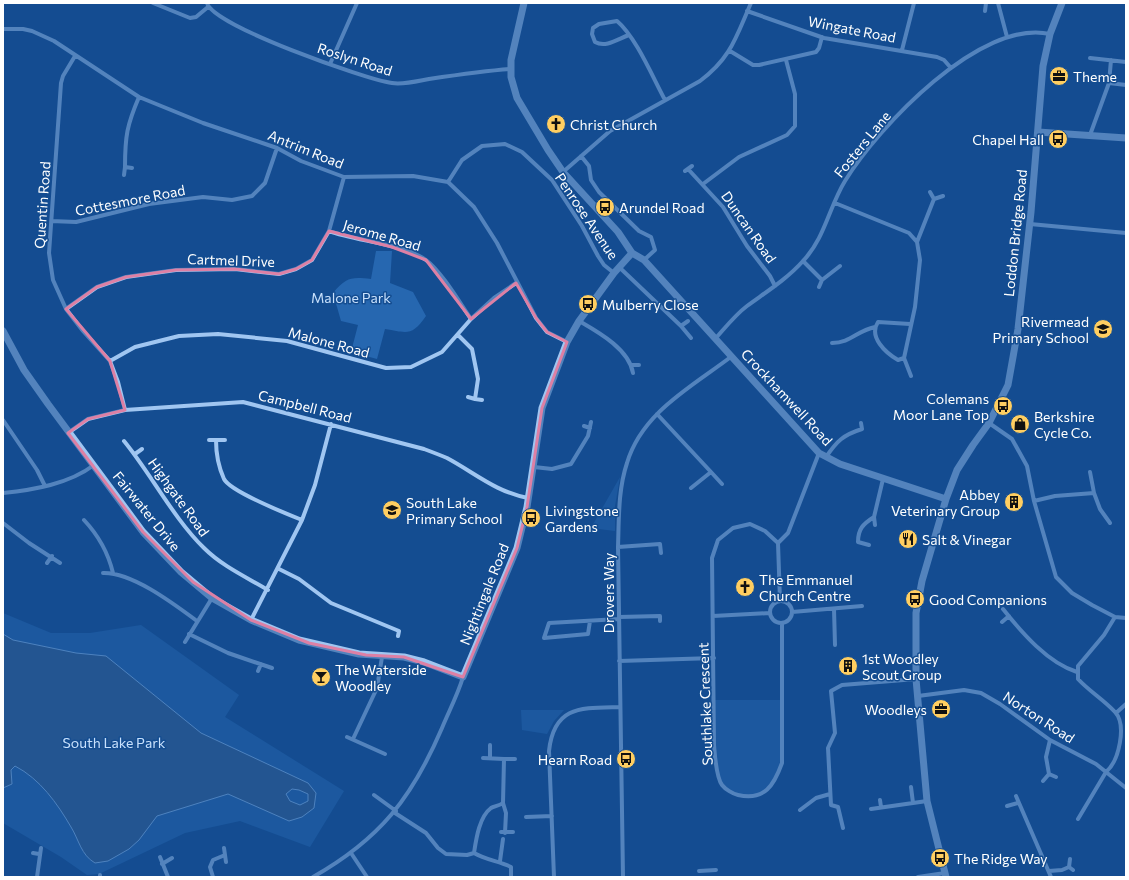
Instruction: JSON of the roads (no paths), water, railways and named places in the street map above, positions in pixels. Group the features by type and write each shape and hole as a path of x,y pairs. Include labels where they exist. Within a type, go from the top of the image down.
{"street":[{"path":"153,3 190,18 196,17 208,5"},
{"path":"330,64 357,3"},
{"name":"Crockhamwell Road","path":"524,3 514,40 510,69 513,88 523,110 563,172 618,232 632,252 644,260 818,453 883,479 946,499"},
{"path":"563,172 615,128 700,81 713,71 730,51 751,3"},
{"path":"902,50 914,3"},
{"path":"985,11 986,3"},
{"path":"998,3 1007,37"},
{"name":"Loddon Bridge Road","path":"946,875 927,801 916,678 916,613 922,581 946,499 957,470 989,423 1008,385 1018,329 1030,224 1043,66 1050,34 1062,3"},
{"name":"Roslyn Road","path":"208,5 226,21 273,43 330,64 394,84 510,69"},
{"name":"Wingate Road","path":"747,11 822,37 937,57 944,60 951,68"},
{"path":"629,35 608,44 600,45 595,42 592,34 593,28 599,24 617,21 629,35 665,100"},
{"name":"Antrim Road","path":"3,29 23,29 32,31 54,41 140,97 203,123 277,148 300,161 344,177 413,176 448,182"},
{"name":"Fosters Lane","path":"715,339 746,307 775,286 803,261 818,242 845,181 881,133 930,84 980,48 1007,37 1034,33 1050,34"},
{"path":"730,51 753,65 759,65 816,52 819,48 822,37"},
{"name":"Quentin Road","path":"75,56 66,68 62,82 49,253 53,280 66,308 83,331 110,361 118,382 125,410"},
{"path":"1090,58 1126,62"},
{"name":"Duncan Road","path":"703,184 739,157 787,135 795,126 794,94 786,60"},
{"path":"1090,135 1109,83 1112,60"},
{"path":"1109,83 1126,85"},
{"path":"124,175 125,144 128,122 140,97"},
{"path":"1038,132 1126,138"},
{"name":"Penrose Avenue","path":"448,182 462,160 482,146 505,144 522,152 552,180 582,226 604,265 616,270 681,326 691,338"},
{"name":"Cottesmore Road","path":"51,221 76,222 149,204 204,197 232,200 252,196 265,183 277,148"},
{"path":"581,156 589,166 591,180 599,192 639,231 652,237 655,250 644,260"},
{"path":"125,167 132,168"},
{"name":"Duncan Road","path":"688,169 723,207 747,246 770,276 775,286"},
{"name":"Cartmel Drive","path":"66,308 98,287 126,277 176,270 235,269 279,274 296,270 312,260 329,231 344,177"},
{"path":"448,182 474,207 497,243 516,283 536,318 548,332 567,342"},
{"path":"930,192 934,199"},
{"path":"911,376 904,358 919,272 920,260 917,242 934,199 943,196"},
{"path":"835,203 909,233 917,242"},
{"path":"1030,224 1126,233"},
{"name":"Jerome Road","path":"329,231 345,237 392,247 426,260 447,284 471,319"},
{"name":"Nightingale Road","path":"313,877 351,854 396,812 412,789 432,752 517,548 534,467 542,408 567,342 579,321 616,270 632,252"},
{"path":"803,261 822,280"},
{"path":"819,287 822,280 840,266"},
{"name":"Malone Road","path":"110,361 135,347 179,336 218,334 287,341 386,368 411,367 442,352 471,319 494,298 516,283"},
{"path":"579,321 610,339 632,365 633,373"},
{"path":"681,326 688,321"},
{"path":"904,358 898,360 885,353 876,337 875,327 878,322 910,324"},
{"path":"832,343 843,343 863,329 875,327"},
{"name":"Fairwater Drive","path":"3,331 24,370 68,433 161,552 192,582 212,598 251,620 304,642 346,652 382,657 411,658 463,677"},
{"path":"458,335 472,349 478,379 476,398"},
{"name":"Drovers Way","path":"623,877 618,547 619,506 627,462 640,433 657,414 682,392 732,356"},
{"path":"632,365 639,365"},
{"path":"468,397 482,400"},
{"name":"Campbell Road","path":"68,433 88,419 125,410 243,402 424,449 447,458 508,494 528,498"},
{"path":"657,414 722,484"},
{"path":"3,420 37,470 45,486"},
{"path":"534,467 552,469 571,464 588,436 591,422"},
{"path":"861,423 864,435"},
{"path":"989,423 1005,434 1015,446 1027,466 1034,501 1056,577 1072,593 1115,616 1126,618"},
{"path":"251,620 279,569 302,520 314,485 331,424"},
{"path":"584,426 590,428"},
{"path":"826,457 835,444 847,434 862,429"},
{"path":"209,440 225,440"},
{"path":"216,440 216,451 225,480 254,500 302,520"},
{"name":"Highgate Road","path":"124,441 135,454 180,519 204,548 232,569 268,590"},
{"name":"Highgate Road","path":"135,454 142,450"},
{"path":"780,601 778,543 788,533 818,453"},
{"path":"3,493 45,486 70,478 94,466"},
{"path":"691,488 711,472"},
{"path":"1090,472 1094,494 1100,509 1110,523"},
{"path":"875,524 874,517 883,479"},
{"path":"1034,501 1055,496 1094,494"},
{"path":"869,545 858,542 858,534 861,526 874,517"},
{"path":"84,520 93,530 108,554 113,573"},
{"path":"3,523 29,543 60,562"},
{"name":"Southlake Crescent","path":"778,543 765,531 750,524 733,528 718,540 712,558 714,745 717,770 722,786 734,794 749,797 765,792 776,782 782,763 782,624"},
{"path":"618,547 660,544 661,553"},
{"path":"47,563 52,556"},
{"path":"279,569 299,579 332,603 399,631 398,636"},
{"path":"103,573 113,573 150,590 197,621"},
{"path":"185,642 212,598"},
{"path":"780,601 788,604 792,612 789,620 782,624 773,621 770,613 772,605 780,601"},
{"path":"792,612 862,606"},
{"path":"834,608 836,645"},
{"path":"1003,609 1050,658 1063,668 1077,672"},
{"path":"713,616 770,613"},
{"path":"590,621 588,634 543,639 549,623 660,616"},
{"path":"1002,622 1009,616"},
{"path":"1078,819 1106,772 1111,768 1121,744 1121,731 1116,713 1078,679 1077,672 1078,666 1104,636 1115,616"},
{"path":"189,634 228,653 272,668"},
{"path":"353,739 377,688 382,657"},
{"path":"619,661 714,658"},
{"path":"258,671 261,664"},
{"path":"843,828 838,807 831,805 830,794 828,748 835,733 831,691 842,685 916,678"},
{"name":"Norton Road","path":"918,696 964,690 981,693 1000,704 1050,740 1096,764 1126,788"},
{"path":"1116,713 1126,704"},
{"path":"554,877 549,751 551,735 567,714 579,709 620,707"},
{"path":"347,737 385,754"},
{"path":"1049,774 1046,757 1050,740"},
{"path":"490,745 490,758"},
{"path":"483,758 515,759"},
{"path":"504,759 503,803 506,813 503,832 513,832"},
{"path":"1049,774 1056,777"},
{"path":"1043,781 1049,774"},
{"path":"911,787 913,803"},
{"path":"800,810 816,798 830,794"},
{"path":"374,795 426,833 438,848 446,854 467,855 474,853 481,857 500,861 511,868 512,877"},
{"path":"1016,796 1051,877"},
{"path":"880,800 881,807"},
{"path":"871,808 927,801"},
{"path":"474,853 479,830 488,811 503,803"},
{"path":"1007,806 1018,803"},
{"path":"526,817 552,816"},
{"path":"500,861 502,839"},
{"path":"37,877 39,854 42,848"},
{"path":"224,848 226,862"},
{"path":"33,853 39,854"},
{"path":"351,854 367,877"},
{"path":"213,877 210,867 213,860 225,855"},
{"path":"160,858 168,877"},
{"path":"162,864 172,858"},
{"path":"1069,867 1070,859"},
{"path":"1049,871 1062,870 1069,867"},
{"path":"1069,867 1073,870"},
{"path":"699,871 716,870"},
{"path":"707,871 708,877"},
{"path":"918,877 946,875"}],"place":[{"name":"Theme","path":"1059,76"},
{"name":"Christ Church","path":"556,124"},
{"name":"Chapel Hall","path":"1058,139"},
{"name":"Arundel Road","path":"605,207"},
{"name":"Mulberry Close","path":"588,304"},
{"name":"Rivermead Primary School","path":"1103,329"},
{"name":"Colemans Moor Lane Top","path":"1003,406"},
{"name":"Berkshire Cycle Co.","path":"1020,424"},
{"name":"Abbey Veterinary Group","path":"1014,502"},
{"name":"South Lake Primary School","path":"392,510"},
{"name":"Livingstone Gardens","path":"531,518"},
{"name":"Salt & Vinegar","path":"908,539"},
{"name":"The Emmanuel Church Centre","path":"745,587"},
{"name":"Good Companions","path":"915,599"},
{"name":"1st Woodley Scout Group","path":"848,666"},
{"name":"The Waterside Woodley","path":"321,677"},
{"name":"Woodleys","path":"941,709"},
{"name":"Hearn Road","path":"626,759"},
{"name":"The Ridge Way","path":"940,858"}],"park label":[{"name":"Malone Park","path":"351,297"},
{"name":"South Lake Park","path":"114,742"}]}
